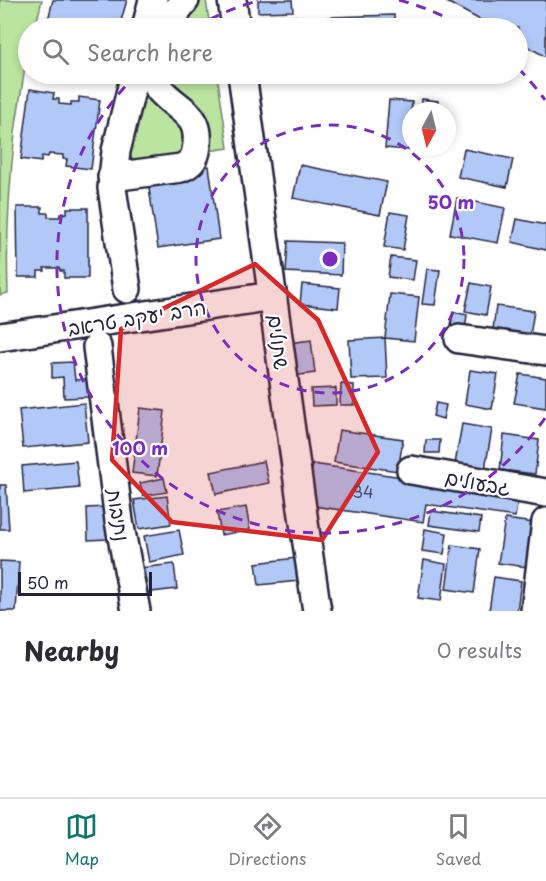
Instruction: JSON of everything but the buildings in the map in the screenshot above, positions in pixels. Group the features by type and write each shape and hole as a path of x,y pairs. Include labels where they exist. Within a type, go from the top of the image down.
{"street":[{"path":"148,18 153,0"},
{"path":"174,18 185,0"},
{"path":"232,0 235,18"},
{"path":"127,290 112,192 112,177 133,84"},
{"path":"112,177 181,168 190,164 195,155 198,137 195,123 157,84"},
{"name":"שתולים","path":"243,84 288,418 317,611"},
{"name":"הרב יעקב טראב","path":"0,337 273,296"},
{"path":"459,339 546,351"},
{"name":"נתיבות","path":"97,347 119,521 136,611"},
{"name":"גבעולים","path":"411,470 546,493"},
{"path":"535,611 546,522"}],"highlighted area":[{"path":"255,264 318,320 378,452 322,540 172,522 112,460 121,329"}],"green space":[{"path":"0,0 42,0 38,18 18,18 18,84 23,84 11,173 8,293 0,295"},
{"path":"160,0 206,0 209,18 156,18"},
{"path":"141,84 218,84 228,148 141,161 126,154"}]}
